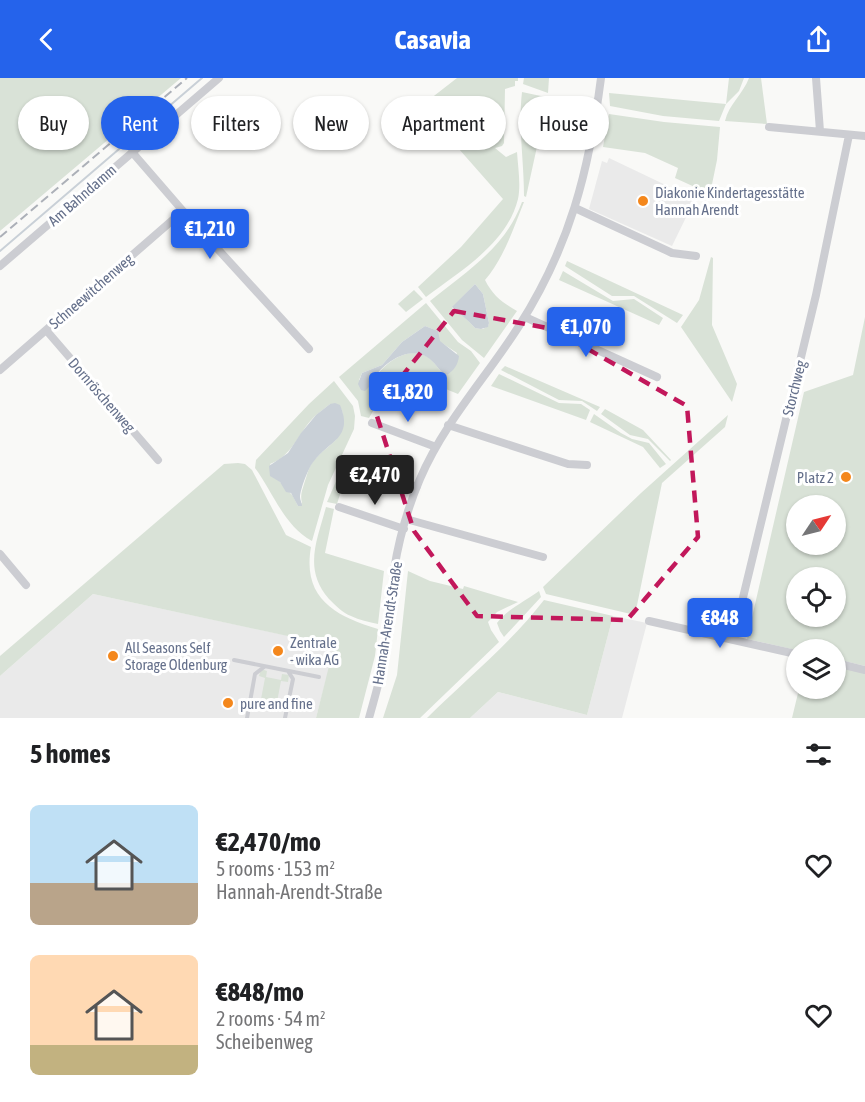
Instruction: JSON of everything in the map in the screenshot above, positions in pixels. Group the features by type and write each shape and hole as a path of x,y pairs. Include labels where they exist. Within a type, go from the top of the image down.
{"street":[{"name":"Am Bahndamm","path":"0,266 219,78"},
{"name":"Hannah-Arendt-Straße","path":"369,718 383,665 394,570 406,519 417,487 448,425 525,317 555,261 567,234 591,147 601,78"},
{"path":"816,78 820,131"},
{"path":"769,127 865,136"},
{"name":"Storchweg","path":"733,639 816,295 849,135"},
{"path":"132,152 309,349"},
{"path":"575,208 672,253 696,256"},
{"name":"Schneewitchenweg","path":"0,370 183,211"},
{"path":"525,317 657,377"},
{"name":"Dornröschenweg","path":"46,330 158,460"},
{"path":"372,423 436,447"},
{"path":"448,425 568,464 587,465"},
{"path":"352,464 417,487"},
{"path":"339,507 404,529"},
{"path":"406,519 543,557"},
{"path":"0,554 26,585"},
{"path":"648,621 786,652"},
{"path":"846,665 865,670"}],"lane":[{"path":"234,660 319,677"},
{"path":"247,718 255,674 265,666"},
{"path":"285,718 293,679 288,671"}],"highlighted area":[{"path":"454,311 553,329 687,406 698,537 627,620 477,616 414,531 375,410"}],"shaded area":[{"path":"0,78 181,78 160,96 101,96 101,146 0,231"},
{"path":"457,78 518,78 515,86 505,89 505,96 434,96"},
{"path":"524,78 549,78 548,93 523,84"},
{"path":"729,78 744,78 739,91 726,104"},
{"path":"749,78 761,78 767,124 725,121"},
{"path":"522,92 541,96 522,96"},
{"path":"609,93 726,104 719,121 663,116 610,106"},
{"path":"609,114 720,127 717,160 710,194 675,178 678,168 645,153 609,148"},
{"path":"460,150 497,150 506,157 517,152 518,199 504,230 493,243 481,255 426,297 418,287 461,247 503,199"},
{"path":"522,150 536,150 526,197 524,196"},
{"name":"Diakonie Kindertagesstätte Hannah Arendt","path":"609,158 695,199 672,246 589,209 602,161 607,163"},
{"path":"524,202 503,253 485,280 499,298 517,311 484,358 462,340 430,301 484,258 515,218","holes":["475,284 483,294 489,323 483,329 475,328 452,308"]},
{"path":"711,257 713,258 712,325 737,384 732,402 681,327 699,300"},
{"path":"567,261 683,315 677,323 634,296 612,296 565,266"},
{"path":"563,271 613,301 634,299 663,318 659,325 559,280"},
{"path":"475,284 483,294 489,323 488,327 481,329 475,328 452,307"},
{"path":"414,290 423,299 406,312 398,304"},
{"path":"426,303 458,342 471,351 480,363 458,394 404,372 394,375 369,418 361,416 358,401 339,377","holes":["425,326 435,330 439,341 457,353 447,375 428,357 412,353 389,363 372,382 359,380 362,373 382,365 402,342"]},
{"path":"865,317 865,666 846,661 846,639 786,639 786,648 747,639 804,392 853,375"},
{"path":"425,326 438,331 440,341 459,356 457,365 452,371 447,375 444,374 427,357 413,353 406,354 392,360 376,375 365,391 361,390 358,384 362,373 382,365 402,342"},
{"path":"505,366 600,407 597,411 582,401 559,400 501,370"},
{"path":"499,374 559,403 581,404 590,410 586,420 491,386"},
{"path":"334,381 353,406 355,416 354,429 328,485 312,541 302,535 286,518 255,468 256,460","holes":["330,404 342,410 343,420 340,433 312,463 302,491 302,503 298,506 270,464 284,455 309,422"]},
{"path":"330,404 340,405 344,416 342,432 312,464 300,494 302,506 298,506 291,493 286,492 280,482 270,476 269,466 288,453 316,415"},
{"path":"605,409 643,430 671,460 648,439 630,435 601,414"},
{"path":"594,414 632,439 649,443 666,464 660,468 643,447 590,422"},
{"path":"728,415 725,427 662,483 635,615 546,594 543,587 641,493"},
{"path":"344,463 349,465 337,504 327,502"},
{"path":"224,464 245,464 252,470 286,535 311,547 312,580 317,592 325,602 348,618 378,629 375,656 359,718 316,718 334,646 93,594 0,676 0,656"},
{"path":"326,507 334,509 325,553 384,571 378,624 357,619 339,609 321,588 316,577 314,554"},
{"path":"408,571 430,581 463,589 464,586 518,602 497,612 488,622 499,642 420,718 383,718 397,675"},
{"path":"539,591 541,597 504,637 497,623 511,609"},
{"path":"93,594 335,646 316,718 0,718 0,676"},
{"path":"544,600 613,616 587,715 498,692 470,718 427,718 502,646"},
{"path":"613,616 647,623 622,718 470,718 498,692 587,715"},
{"path":"846,668 865,673 865,718 792,718 797,699 846,699"},
{"path":"261,669 267,671 266,677 281,680 282,674 289,675 288,682 281,681 277,702 261,699 265,678 259,676"}],"waterway":[{"path":"0,251 202,78"}],"railway":[{"path":"0,237 187,78"}],"place":[{"name":"Diakonie Kindertagesstätte Hannah Arendt","path":"643,201"},
{"name":"Platz 2","path":"846,477"},
{"name":"Zentrale - wika AG","path":"278,651"},
{"name":"All Seasons Self Storage Oldenburg","path":"113,656"},
{"name":"pure and fine","path":"228,703"}]}
